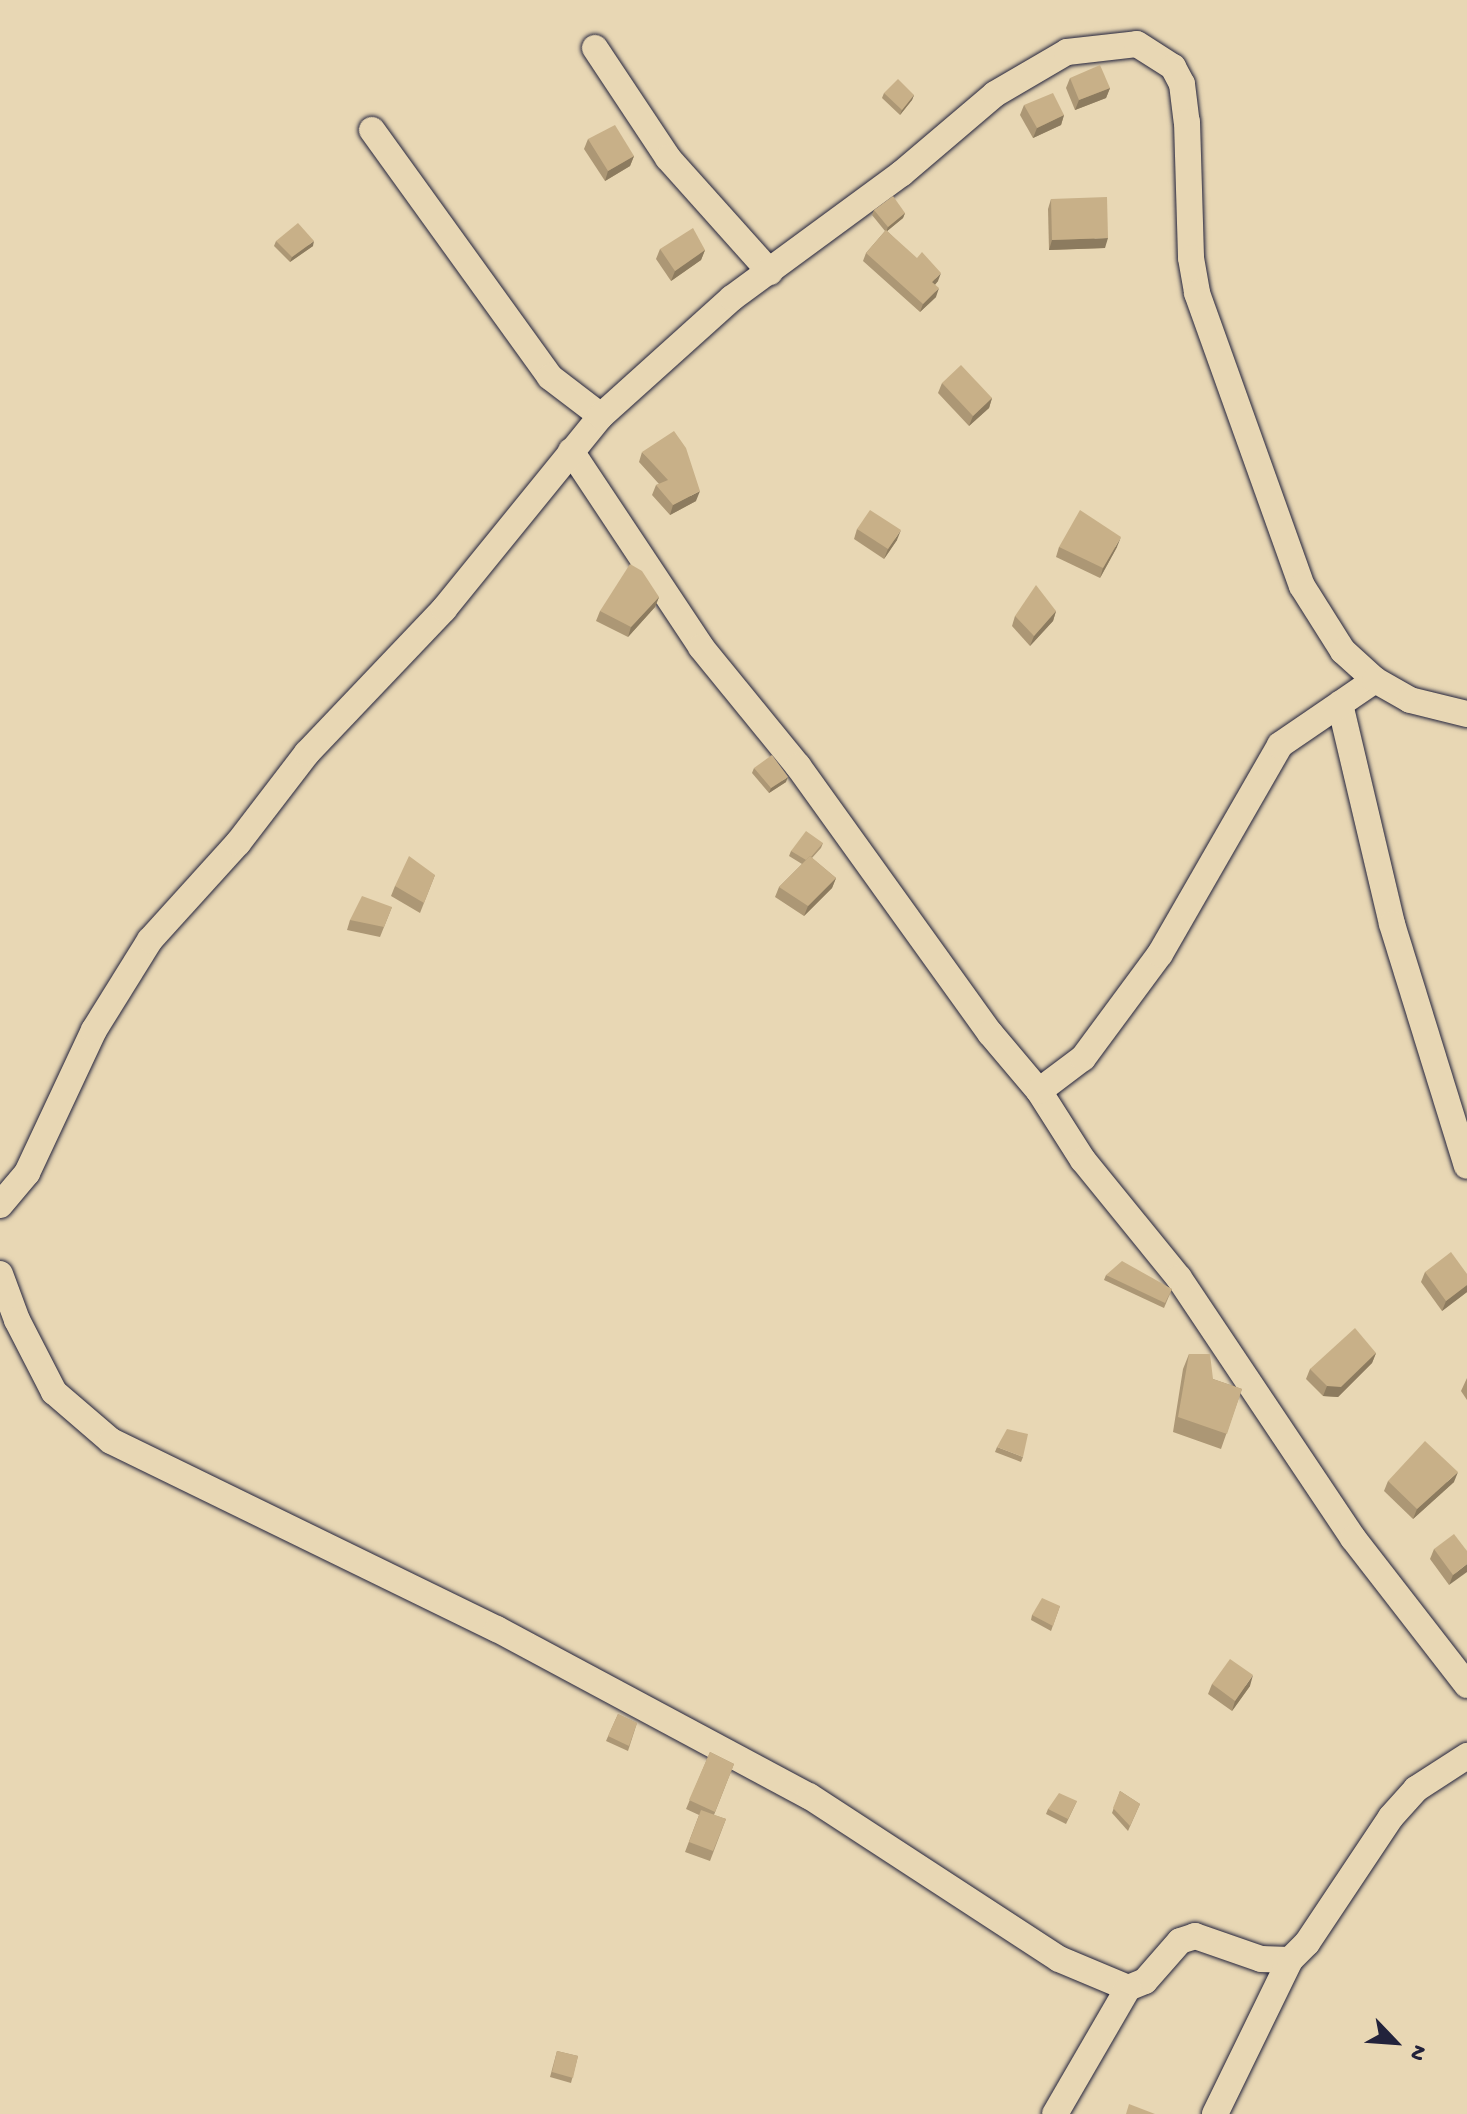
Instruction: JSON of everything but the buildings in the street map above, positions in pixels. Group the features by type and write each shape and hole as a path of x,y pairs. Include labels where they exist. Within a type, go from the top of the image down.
{"street":[{"path":"0,1205 27,1173 94,1030 150,940 238,843 325,733 444,609 601,416 690,332 995,94 1057,58 1118,43 1137,44 1162,56 1182,84 1190,156 1191,258 1208,332 1302,586 1343,651 1375,680 1421,704 1467,714"},
{"path":"595,48 668,158 770,272"},
{"path":"372,130 550,377 601,416"},
{"path":"571,451 701,647 806,776 990,1033 1039,1091 1083,1160 1179,1278 1353,1538 1467,1685"},
{"path":"1039,1091 1083,1058 1160,954 1280,745 1375,680"},
{"path":"1340,704 1392,924 1467,1166"},
{"path":"0,1274 17,1320 54,1392 111,1441 618,1692 809,1796 1059,1959 1128,1988"},
{"path":"1215,2114 1290,1960 1307,1943 1391,1817 1416,1789 1467,1756"},
{"path":"1055,2114 1128,1988 1145,1981 1180,1941 1195,1936 1261,1959 1290,1960"}]}
